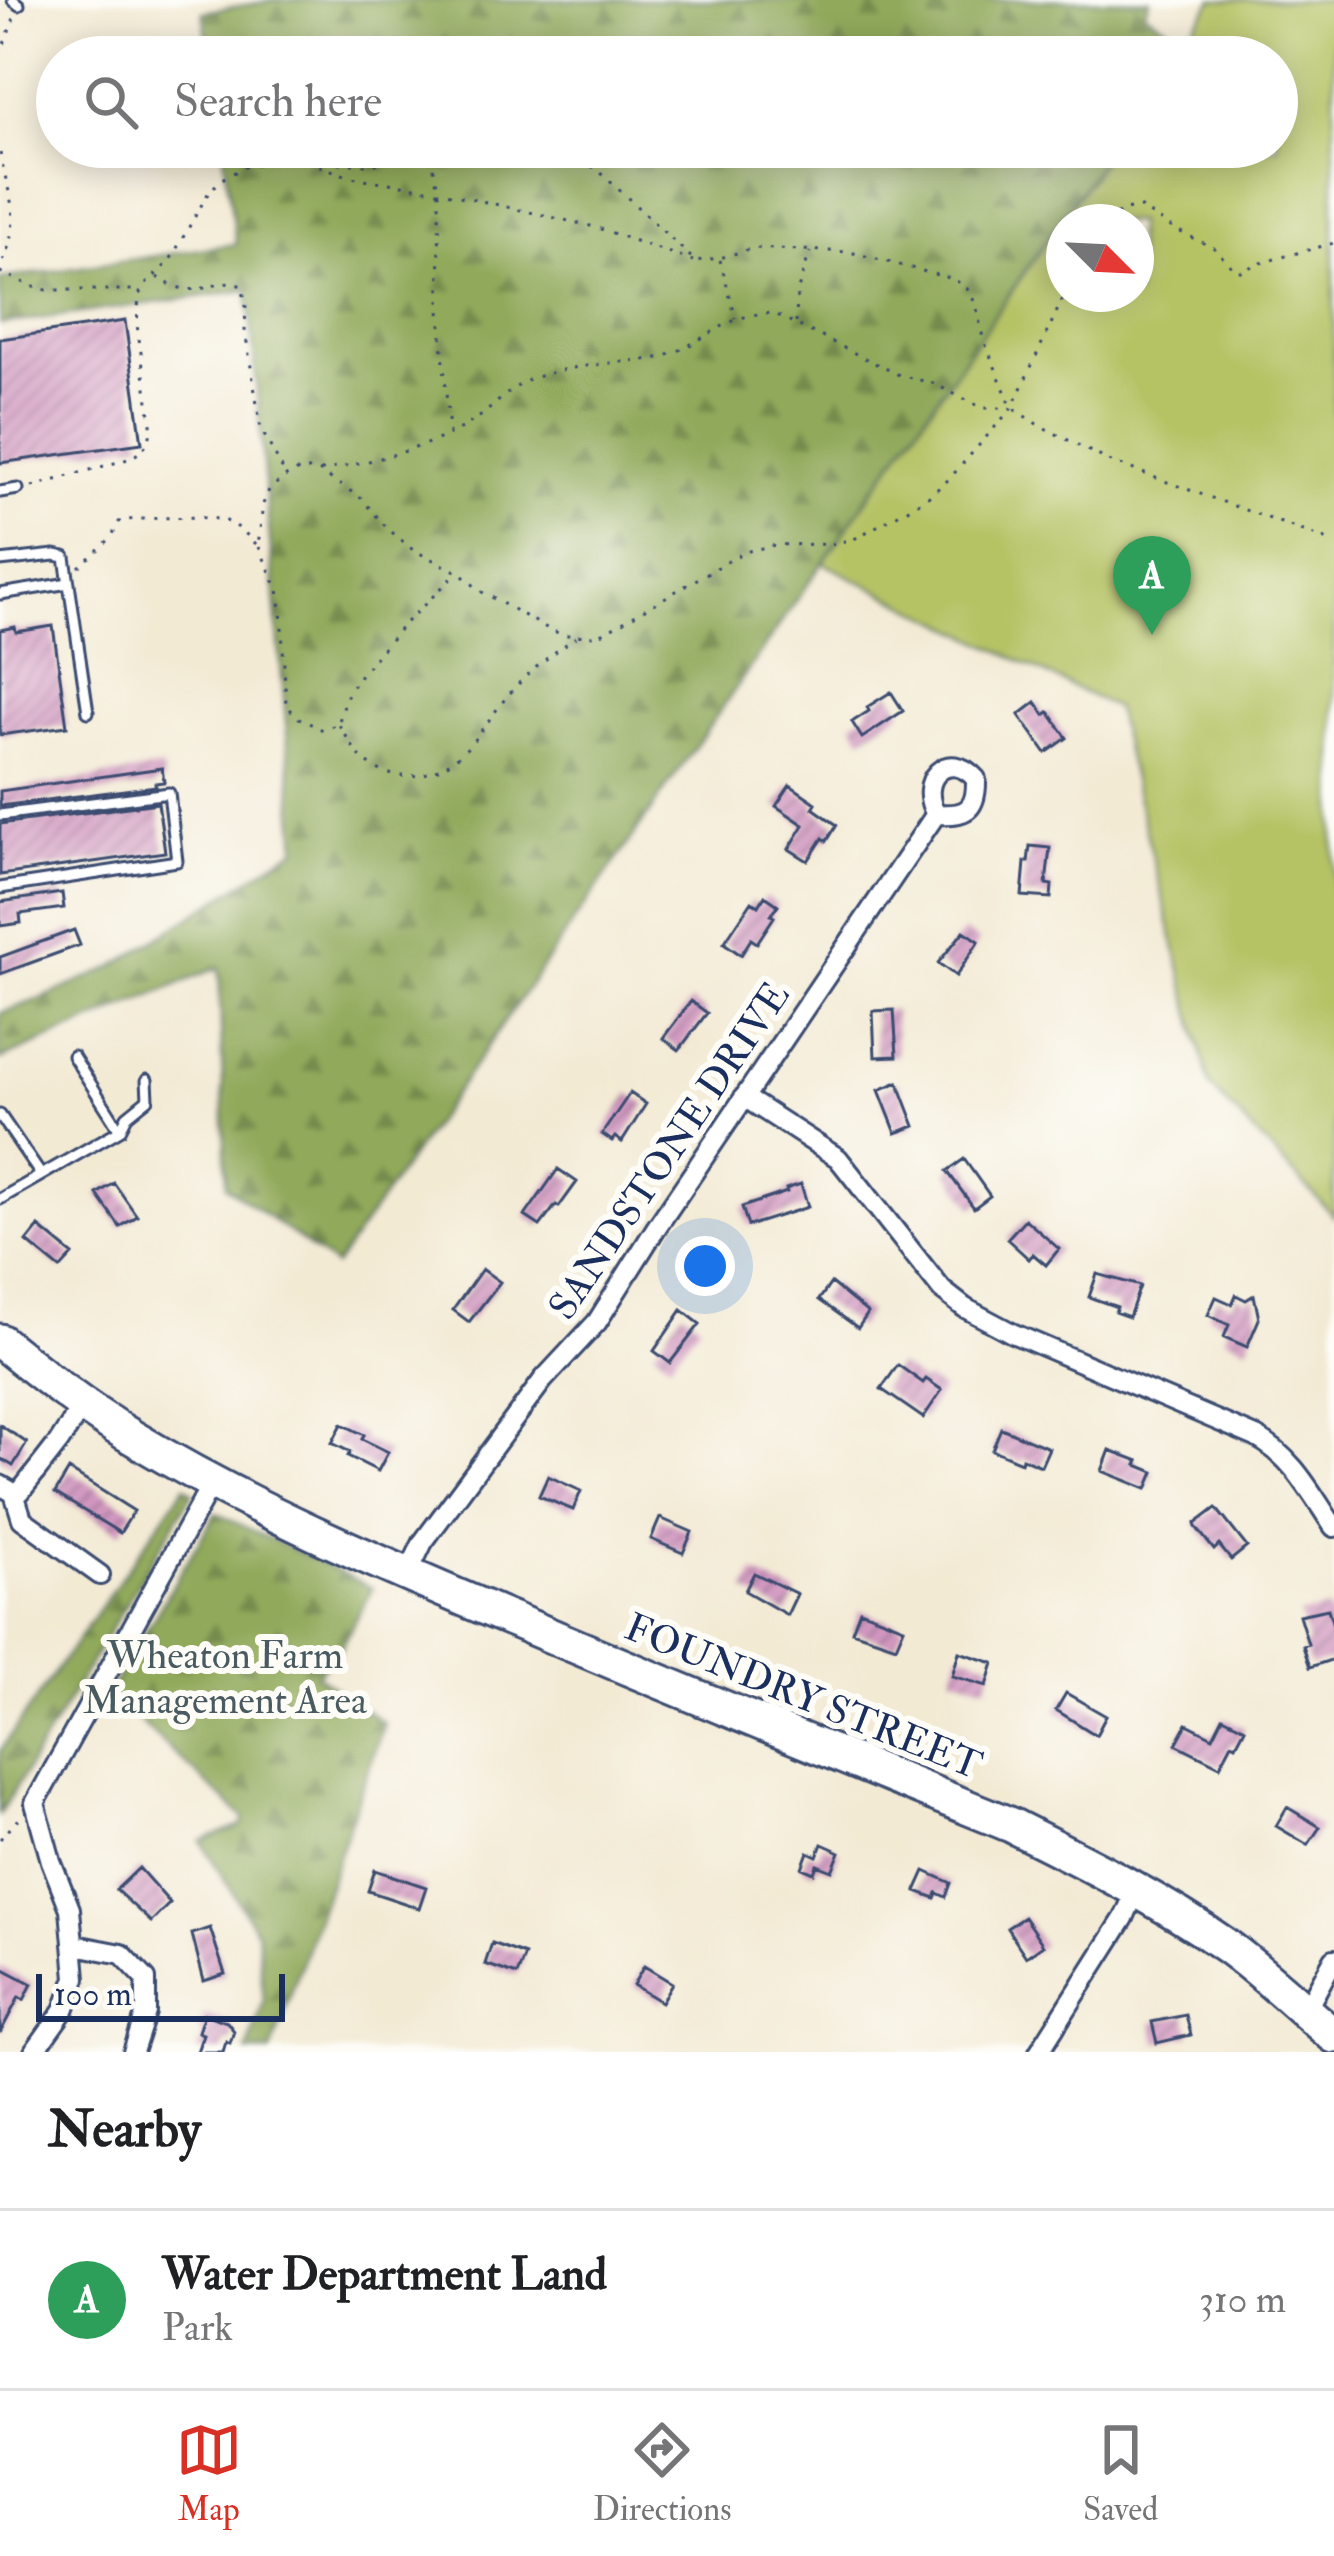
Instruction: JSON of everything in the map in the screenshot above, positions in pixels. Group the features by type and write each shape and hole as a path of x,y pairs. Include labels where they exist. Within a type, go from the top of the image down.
{"highway":[{"name":"FOUNDRY STREET","path":"0,1341 83,1405 212,1483 407,1575 1011,1826 1136,1890 1232,1951 1334,2036"}],"street":[{"name":"SANDSTONE DRIVE","path":"407,1575 423,1542 543,1380 596,1322 935,814"},
{"path":"744,1097 838,1158 922,1267 965,1309 1277,1448 1334,1527"},
{"path":"7,1489 20,1492 83,1405"},
{"path":"34,2052 64,2010 76,1978 70,1909 34,1803 212,1483"},
{"path":"7,1489 22,1520 100,1575"},
{"path":"1039,2052 1124,1918 1136,1890"},
{"path":"75,1945 122,1954 146,1979 146,2012 133,2052"},
{"path":"1305,2012 1334,1959"}],"lane":[{"path":"0,492 18,489"},
{"path":"0,561 65,557 88,712"},
{"path":"0,594 70,583"},
{"path":"0,815 169,793 177,861 0,888"},
{"path":"74,1056 119,1130"},
{"path":"0,1198 119,1130 127,1116 148,1099 147,1080"},
{"path":"0,1115 41,1175"}],"path":[{"path":"0,55 16,3"},
{"path":"0,153 14,216 13,237 0,271 47,290 140,290 169,262 210,190 243,168"},
{"path":"325,168 595,227 695,261 753,248 850,252 953,279 966,287 976,304 983,338 1012,408"},
{"path":"434,168 439,193 440,310 449,434"},
{"path":"594,168 695,261"},
{"path":"1154,216 1214,248 1236,271 1334,243"},
{"path":"796,325 797,292 810,252"},
{"path":"720,258 736,319"},
{"path":"156,276 189,291 234,282 242,286 261,429 286,476"},
{"path":"18,489 128,459 148,445 152,422 137,325 140,290"},
{"path":"258,546 263,503 269,490 286,476 301,469 319,471 377,460 475,421 529,380 571,368 664,357 759,312 775,314 899,375 932,383 983,408 1012,408 1108,461 1334,542"},
{"path":"319,471 362,498 412,550 458,572 482,592 552,631 598,636 744,552 854,539 927,498 1012,408 1057,312"},
{"path":"70,583 82,562 102,547 119,522 223,520 258,546 278,590 286,705 323,730 338,724"},
{"path":"338,724 357,679 402,626 458,572"},
{"path":"338,724 362,758 390,774 408,778 431,773 462,753 513,690 553,652 578,636"},
{"path":"0,1838 34,1803"}],"green space":[{"path":"276,0 1150,0 1144,12 1181,36 207,36 203,12"},
{"path":"1213,0 1334,0 1334,1216 1210,1086 1115,708 823,563 1046,242 1046,312 1154,312 1154,204 1072,204 1097,168 1298,168 1298,36 1188,36"},
{"path":"226,168 1096,168 1071,204 1046,204 1046,241 335,1266 226,1186 219,967 0,1060 0,1013 113,967 297,848 248,290 0,324 0,279 236,244"},
{"name":"Wheaton Farm Management Area","path":"185,1486 193,1492 0,1814 0,1751"},
{"name":"Wheaton Farm Management Area","path":"216,1513 372,1588 340,1650 316,1675 384,1723 271,2052 247,2052 264,2001 257,1932 201,1841 242,1826 244,1818 107,1696"}],"building":[{"path":"125,321 142,443 0,463 0,339"},
{"path":"53,626 67,726 0,735 0,630"},
{"path":"891,692 903,711 862,738 852,722"},
{"path":"1036,702 1067,738 1046,753 1019,715"},
{"path":"162,768 164,782 156,786 0,806 0,791"},
{"path":"790,785 837,825 808,861 789,849 804,825 776,806"},
{"path":"158,803 165,852 0,875 0,824"},
{"path":"1030,846 1050,848 1046,884 1052,885 1051,898 1022,896"},
{"path":"62,893 64,908 20,914 21,923 0,926 0,902"},
{"path":"765,896 778,905 774,917 757,943 751,939 741,955 724,943 752,901 759,906"},
{"path":"74,930 80,945 0,974 0,957"},
{"path":"964,931 979,941 956,976 938,963"},
{"path":"691,1001 707,1013 679,1050 663,1038"},
{"path":"894,1010 897,1056 875,1057 873,1011"},
{"path":"898,1082 915,1126 896,1133 879,1090"},
{"path":"630,1093 646,1104 622,1142 615,1137 612,1141 602,1134"},
{"path":"964,1159 990,1196 974,1208 947,1171"},
{"path":"558,1169 577,1182 540,1226 525,1216"},
{"path":"114,1183 137,1216 120,1227 97,1194"},
{"path":"801,1184 808,1207 748,1226 742,1207"},
{"path":"1025,1219 1059,1249 1046,1265 1033,1254 1029,1259 1007,1239"},
{"path":"39,1227 73,1255 60,1269 27,1242"},
{"path":"482,1269 500,1282 469,1322 453,1310"},
{"path":"1097,1274 1140,1286 1129,1317 1089,1297"},
{"path":"831,1283 868,1313 858,1328 819,1300"},
{"path":"1236,1295 1246,1300 1254,1295 1259,1319 1247,1347 1224,1337 1229,1325 1208,1315 1216,1297 1232,1304"},
{"path":"682,1310 700,1324 670,1363 654,1351"},
{"path":"898,1365 942,1390 923,1418 881,1389"},
{"path":"342,1424 388,1452 378,1471 332,1443"},
{"path":"0,1425 27,1443 13,1466 0,1458"},
{"path":"1001,1428 1049,1448 1041,1466 992,1450"},
{"path":"1110,1450 1154,1472 1147,1489 1102,1471"},
{"path":"69,1470 134,1511 120,1533 55,1493"},
{"path":"548,1476 581,1491 573,1510 539,1496"},
{"path":"1216,1508 1247,1547 1231,1560 1219,1545 1214,1550 1195,1524"},
{"path":"660,1518 692,1532 683,1553 651,1539"},
{"path":"754,1573 797,1594 787,1615 745,1591"},
{"path":"1328,1609 1334,1628 1334,1659 1310,1667 1299,1615"},
{"path":"860,1610 904,1627 896,1646 852,1631"},
{"path":"959,1652 994,1663 987,1686 952,1676"},
{"path":"1066,1693 1106,1716 1096,1735 1056,1710"},
{"path":"1223,1717 1245,1728 1220,1766 1176,1744 1187,1724 1213,1737"},
{"path":"1287,1807 1320,1827 1308,1845 1276,1826"},
{"path":"822,1844 840,1852 832,1871 817,1865 814,1873 802,1868 808,1852 817,1856"},
{"path":"139,1868 170,1903 151,1922 116,1890"},
{"path":"375,1870 426,1887 419,1908 368,1891"},
{"path":"925,1871 951,1883 946,1897 916,1891"},
{"path":"1024,1917 1043,1945 1026,1957 1007,1928"},
{"path":"210,1928 225,1974 204,1981 192,1934"},
{"path":"492,1943 525,1955 517,1975 485,1964"},
{"path":"644,1966 672,1983 661,2002 633,1985"},
{"path":"0,1967 32,1984 24,2000 19,1997 0,2033"},
{"path":"204,2014 227,2022 234,2031 223,2052 197,2052"},
{"path":"1186,2015 1191,2035 1157,2043 1152,2022"}],"place":[{"name":"Water Department Land","path":"1152,635"}]}
